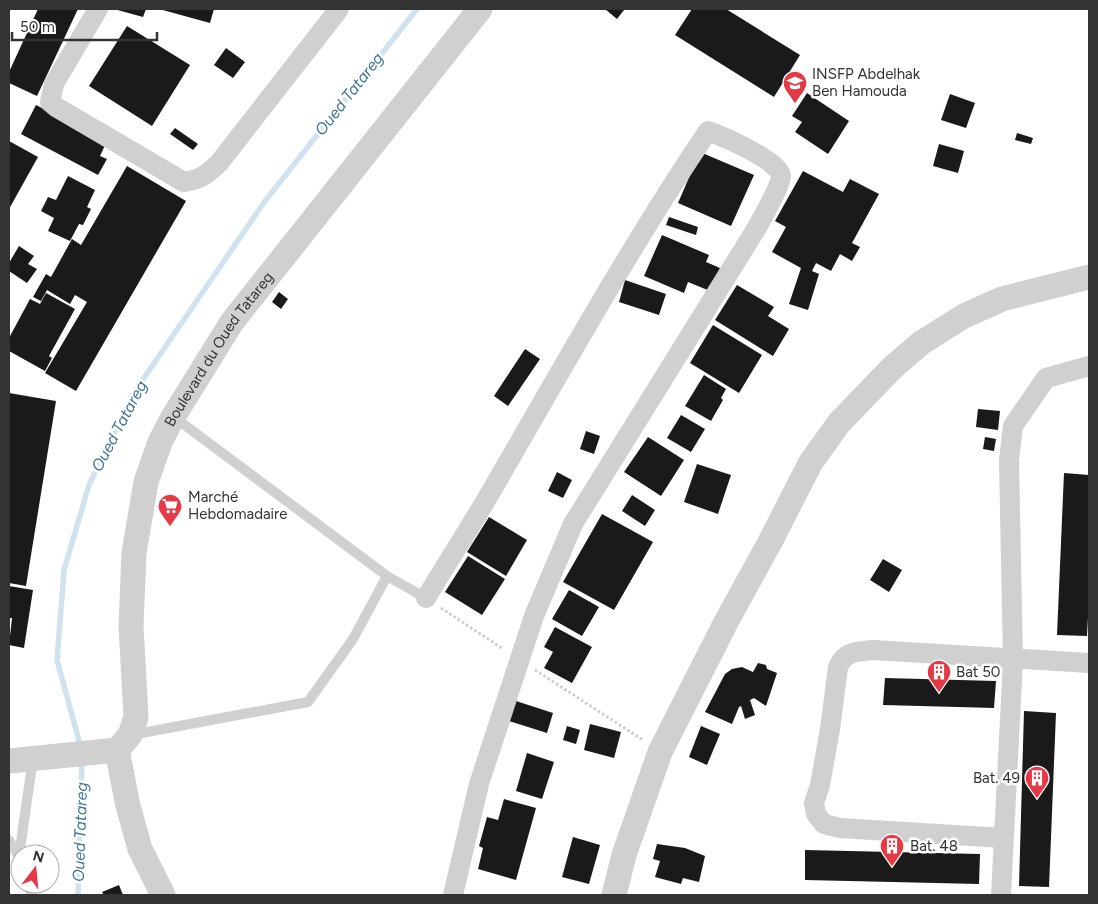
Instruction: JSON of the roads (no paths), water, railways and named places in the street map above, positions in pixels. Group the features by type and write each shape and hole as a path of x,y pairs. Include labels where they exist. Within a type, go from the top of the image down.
{"street":[{"path":"98,9 54,84 50,102 184,182 193,181 204,176 219,163 339,9"},
{"name":"Boulevard du Oued Tatareg","path":"163,895 140,849 113,745 136,717 131,626 134,553 146,482 160,442 173,416 232,322 480,9"},
{"path":"426,598 489,495 540,404 676,179 708,131 724,137 771,163 781,176 758,226 573,524 534,616 479,784 453,895"},
{"path":"614,895 624,855 660,752 811,462 839,423 892,368 921,343 964,316 1002,300 1089,277"},
{"path":"1001,895 1013,660 1010,460 1013,426 1046,378 1089,366"},
{"path":"1004,838 840,828 824,824 816,814 814,803 820,785 838,667 842,658 853,652 874,650 1013,660 1089,663"},
{"path":"32,759 113,745"}],"lane":[{"path":"173,416 387,576 426,598"},
{"path":"113,745 308,702 353,639 387,576"},
{"path":"21,844 32,759"}],"waterway":[{"name":"Oued Tatareg","path":"81,748 57,660 64,570 89,485 133,394 265,201 417,9"},
{"name":"Oued Tatareg","path":"78,895 82,760"}],"place":[{"name":"INSFP Abdelhak Ben Hamouda","path":"795,104"},
{"name":"Marché Hebdomadaire","path":"170,527"},
{"name":"Bat 50","path":"939,693"},
{"name":"Bat. 49","path":"1037,799"},
{"name":"Bat. 48","path":"892,867"}]}
